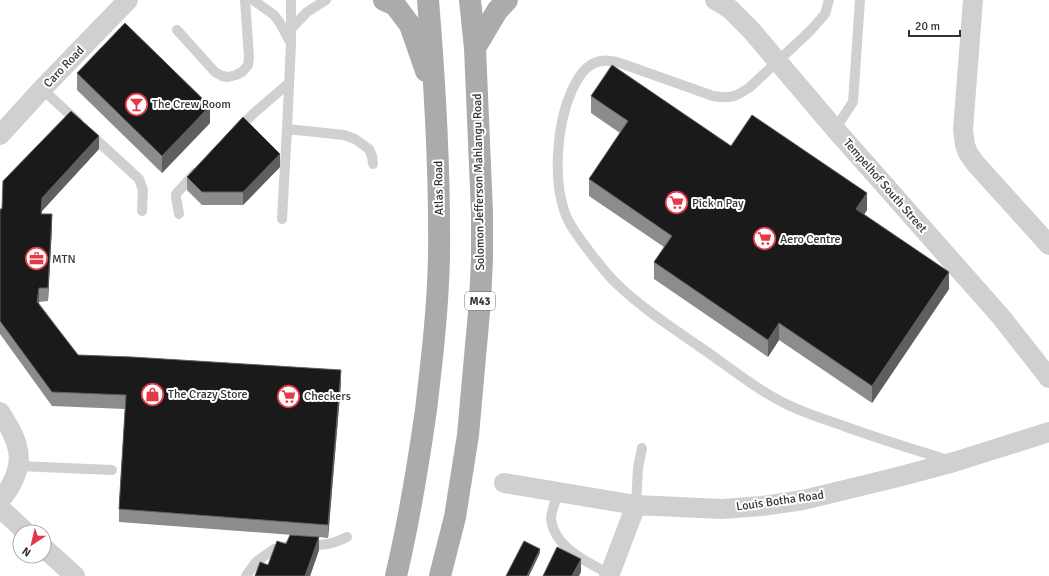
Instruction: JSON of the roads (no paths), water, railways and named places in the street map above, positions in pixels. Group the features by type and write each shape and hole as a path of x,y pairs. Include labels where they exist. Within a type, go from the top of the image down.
{"main road":[{"path":"384,0 395,4 410,25 434,95"},
{"name":"Atlas Road","path":"396,576 418,465 436,326 439,258 438,154 428,0"},
{"name":"Solomon Jefferson Mahlangu Road","path":"440,576 455,517 468,435 480,301 482,213 475,48 470,0"},
{"path":"475,48 497,11 507,0"}],"street":[{"name":"Caro Road","path":"0,135 128,0"},
{"name":"Tempelhof South Street","path":"715,0 730,9 746,25 835,129 1002,318 1049,378"},
{"path":"973,0 964,111 963,130 965,145 968,153 975,162 1049,245"},
{"path":"0,412 18,446 19,457 15,477 10,487 0,500"},
{"name":"Louis Botha Road","path":"504,483 636,504 722,509 762,506 803,500 894,478 954,462 1049,432"},
{"path":"610,575 636,504"},
{"path":"0,508 17,524"},
{"path":"52,555 75,576"}],"lane":[{"path":"177,30 215,72 222,76 228,77 242,72 248,65 249,58 245,0"},
{"path":"253,0 274,15 280,23 290,43"},
{"path":"282,219 289,83 291,0"},
{"path":"290,30 307,12 326,0"},
{"path":"829,0 825,14 810,31 750,87 734,97 724,98 713,96 611,60 599,61 590,65 582,73 574,85 567,102 561,126 558,168 563,205 568,220 576,234 602,269 618,285 658,317 764,392 788,405 808,413 893,444 954,462"},
{"path":"835,129 853,102 860,0"},
{"path":"232,135 254,113 289,83"},
{"path":"42,89 139,179 143,190 142,211"},
{"path":"287,129 344,135 355,139 369,149 373,164"},
{"path":"180,214 176,194 201,166"},
{"path":"636,504 638,468 642,448"},
{"path":"18,466 112,470"},
{"path":"558,492 551,518 554,532 563,544 578,556 610,575"},
{"path":"246,576 256,562 274,550 292,545 324,545 335,543 347,537"}],"place":[{"name":"The Crew Room","path":"137,104"},
{"name":"Pick n Pay","path":"677,203"},
{"name":"Aero Centre","path":"764,239"},
{"name":"MTN","path":"36,259"},
{"name":"The Crazy Store","path":"152,394"},
{"name":"Checkers","path":"289,396"}]}
